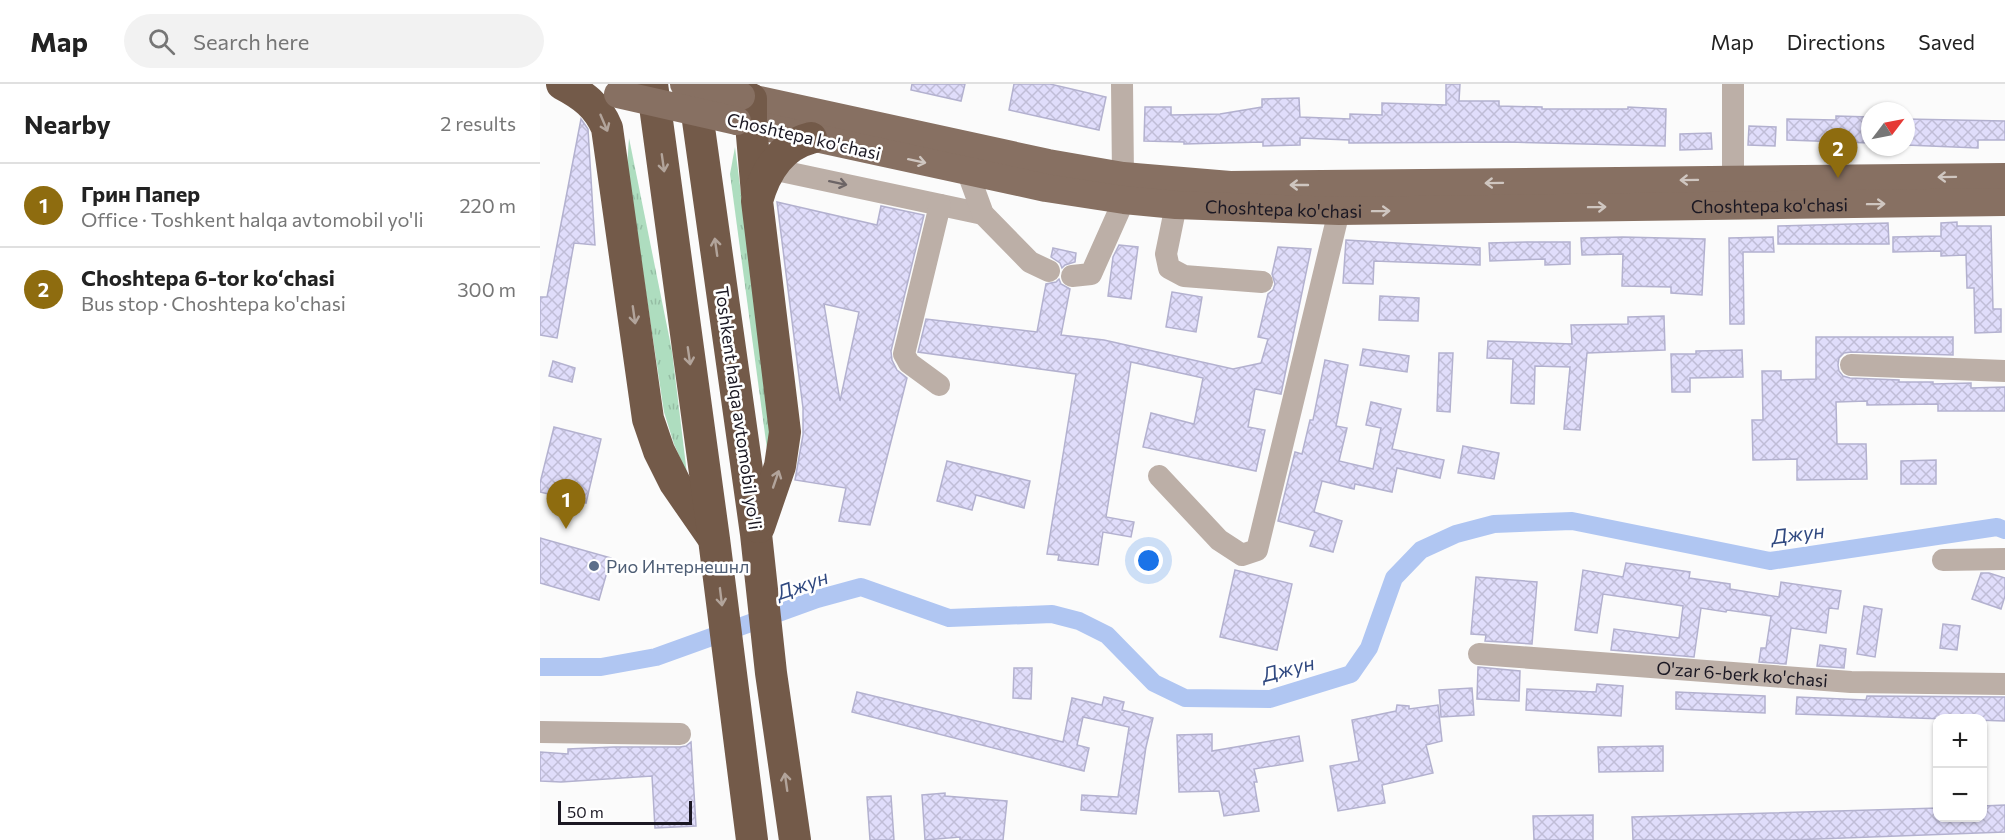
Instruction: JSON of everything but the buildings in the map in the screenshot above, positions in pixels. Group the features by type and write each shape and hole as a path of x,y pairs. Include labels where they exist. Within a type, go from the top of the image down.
{"highway":[{"path":"562,84 591,103 607,128 648,419 659,451 675,483 714,539"},
{"path":"652,84 752,840"},
{"name":"Toshkent halqa avtomobil yo'li","path":"693,84 756,534 771,673 795,840"},
{"path":"745,110 785,432 780,466 756,534"},
{"path":"757,201 765,178 775,162 793,145 811,138"}],"main road":[{"name":"Choshtepa ko'chasi","path":"573,84 618,94 745,110 972,148 1123,188 1176,205 1339,211 1733,179 2005,177"},
{"name":"Choshtepa ko'chasi","path":"684,84 811,138 1046,188 1230,185 1547,195 2005,202"}],"street":[{"path":"1072,276 1091,274 1123,188 1122,84"},
{"path":"1733,84 1733,179"},
{"path":"781,171 983,214"},
{"path":"968,172 983,214 1030,262 1049,271"},
{"path":"939,385 909,363 904,354 940,205"},
{"path":"1176,205 1167,254 1169,268 1184,276 1262,282"},
{"path":"1158,476 1219,540 1242,555 1257,550 1339,211"},
{"path":"1851,365 2005,371"},
{"path":"1942,560 2005,559"},
{"name":"O'zar 6-berk ko'chasi","path":"1479,654 1851,682 2005,684"},
{"path":"540,732 680,734"}],"green space":[{"path":"629,138 672,351 687,474 664,412 627,167"},
{"path":"735,147 772,432 769,464 730,174"}],"waterway":[{"name":"Джун","path":"540,667 601,667 656,657 817,599 861,587 949,618 1052,614 1079,621 1107,635 1154,683 1185,698 1270,699 1351,674 1369,648 1394,578 1421,550 1456,534 1494,524 1572,521 1770,561 1997,527 2005,530"}],"place":[{"name":"Choshtepa 6-tor koʻchasi","path":"1838,178"},
{"name":"Грин Папер","path":"566,529"},
{"name":"Рио Интернешнл","path":"594,566"}]}
